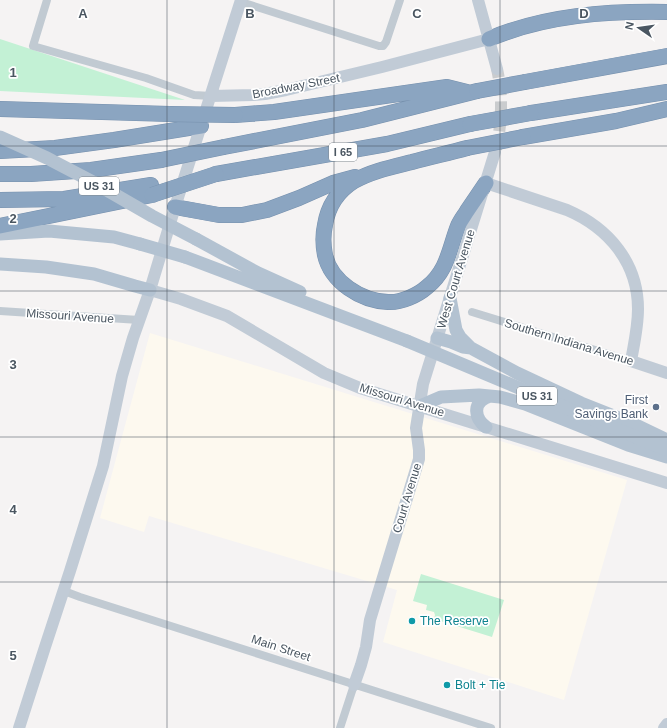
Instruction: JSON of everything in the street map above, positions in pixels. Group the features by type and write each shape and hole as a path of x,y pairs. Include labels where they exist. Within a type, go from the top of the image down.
{"highway":[{"path":"489,39 506,31 575,16 628,12 667,12"},
{"name":"I 65","path":"0,174 31,174 91,170 161,160 362,120 474,92 667,56"},
{"path":"0,109 235,115 274,112 447,87 474,92"},
{"name":"I 65","path":"0,200 64,199 151,190 216,174 387,144 470,124 667,92"},
{"path":"175,207 219,215 242,215 267,210 333,183 467,148 616,121 667,109"},
{"path":"0,152 54,148 201,126"},
{"path":"391,167 369,174 354,181 342,190 326,216 324,229 323,244 325,256 331,269 340,281 350,289 363,297 376,301 390,302 405,299 419,293 433,282 446,264 458,225 486,183"},
{"path":"0,226 51,217 151,190"}],"main road":[{"name":"US 31","path":"0,137 54,161 258,273 407,341 667,450"},
{"name":"US 31","path":"0,234 49,231 114,237 184,257 407,341"},
{"path":"0,264 46,267 94,274 150,290"},
{"path":"450,298 456,330 460,338 470,348 517,373 667,440"},
{"path":"437,338 470,348"},
{"path":"420,406 441,397 479,395 511,400 561,418 618,442 667,457"},
{"path":"486,426 478,419 476,409 482,399 490,396"}],"street":[{"name":"Broadway Street","path":"47,0 33,46 146,78 194,95 211,96 265,94 382,67 489,39"},
{"path":"19,728 103,466 122,376 139,320 150,290 241,1 375,45 383,46 386,42 400,0"},
{"path":"478,0 497,69"},
{"name":"West Court Avenue","path":"420,406 423,384 495,152"},
{"path":"486,183 585,218 601,230 615,245 630,270 637,298 638,318 631,361"},
{"name":"Missouri Avenue","path":"150,290 181,299 228,316 324,373 360,388 667,483"},
{"name":"Missouri Avenue","path":"0,311 139,320"},
{"name":"Southern Indiana Avenue","path":"472,312 667,373"},
{"name":"Court Avenue","path":"354,685 366,647 370,620 419,459 416,428 420,406"},
{"name":"Main Street","path":"64,591 491,728"},
{"path":"340,728 354,685"},
{"path":"664,728 667,724"}],"shaded area":[{"path":"150,333 627,480 564,700 383,642 397,590 149,516 144,532 100,518"}],"green space":[{"path":"0,39 185,100 0,91"},
{"path":"421,574 504,600 492,637 434,619 434,612 426,610 427,605 413,601"}],"tunnel":[{"path":"496,149 500,129 501,109 497,69"}],"place":[{"name":"First Savings Bank","path":"656,407"},
{"name":"The Reserve","path":"412,621"},
{"name":"Bolt + Tie","path":"447,685"}]}
